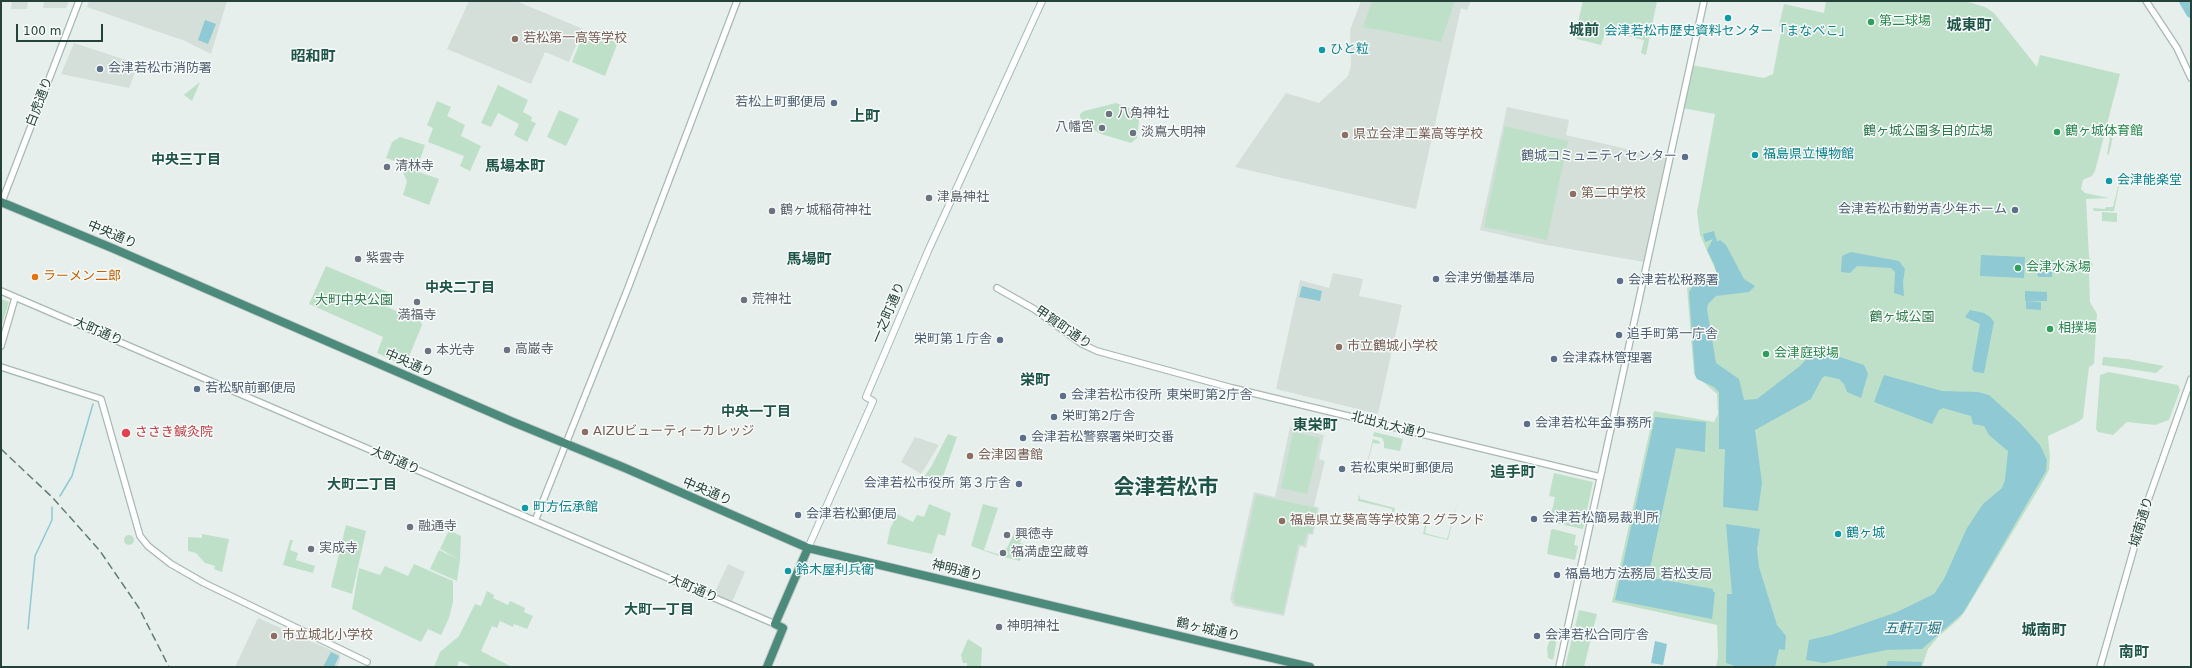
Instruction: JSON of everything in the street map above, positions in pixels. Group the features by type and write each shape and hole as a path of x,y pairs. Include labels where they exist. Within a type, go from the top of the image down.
{"highway":[{"name":"中央通り","path":"1,203 808,548"},
{"name":"神明通り","path":"808,548 1100,617"},
{"name":"一之町通り","path":"775,624 808,548"},
{"name":"鶴ヶ城通り","path":"1100,617 1310,667"},
{"path":"766,667 783,628 775,624"}],"main road":[{"name":"一之町通り","path":"808,548 873,401 866,397 928,251 1042,1"}],"street":[{"name":"白虎通り","path":"1,203 79,1"},
{"path":"535,521 737,1"},
{"path":"1559,667 1704,1"},
{"path":"2146,1 2177,48 2191,78"},
{"name":"甲賀町通り","path":"997,288 1034,308 1087,347 1155,368"},
{"name":"大町通り","path":"1,290 15,298 775,624"},
{"path":"1,346 15,298"},
{"path":"1,367 101,398 137,524 144,542 171,564 204,583 367,662"},
{"name":"北出丸大通り","path":"1155,368 1600,477"},
{"name":"城南通り","path":"2100,667 2146,506 2191,379"}],"shaded area":[{"path":"12,1 28,1 27,9 11,9"},
{"path":"44,1 69,1 66,8 43,8"},
{"path":"89,1 227,1 211,54 185,41 87,7"},
{"name":"若松第一高等学校","path":"469,1 516,1 583,29 569,62 545,52 531,84 447,49"},
{"name":"県立会津工業高等学校","path":"1361,1 1471,1 1467,10 1461,8 1416,209 1235,167 1286,93 1319,103 1348,76 1351,66 1350,30"},
{"name":"会津若松市消防署","path":"74,43 138,64 129,88 61,74"},
{"name":"第二中学校","path":"1507,107 1569,120 1566,135 1666,158 1644,262 1541,244 1480,230"},
{"name":"市立鶴城小学校","path":"1333,273 1363,279 1359,296 1402,305 1378,414 1276,389 1300,280 1329,288"},
{"name":"福島県立葵高等学校第２グランド","path":"1290,427 1324,435 1319,459 1325,461 1314,506 1319,508 1313,535 1309,534 1306,548 1300,546 1284,616 1234,606 1230,599 1254,492 1275,497"},
{"path":"915,437 939,445 921,474 901,462"},
{"path":"728,564 745,572 732,602 716,595 715,592"},
{"name":"市立城北小学校","path":"258,618 340,654 340,660 337,667 235,667"}],"green space":[{"path":"1372,1 1455,1 1441,42 1363,27"},
{"path":"1583,1 1657,1 1646,55 1641,53 1644,40 1611,32 1606,31 1601,45 1577,39 1575,34"},
{"name":"鶴ヶ城公園","path":"1826,1 1965,1 1985,7 1994,13 2037,67 2040,55 2120,74 2095,171 2092,176 2083,180 2081,189 2085,193 2109,198 2086,199 2089,257 2093,265 2089,274 2090,302 2097,314 2094,364 2089,367 2083,418 2078,422 2048,436 2050,458 2049,470 2041,485 1967,608 1960,618 1938,637 1928,649 1922,667 1716,667 1718,657 1717,625 1612,602 1654,411 1714,422 1718,414 1717,394 1694,374 1687,288 1719,278 1700,235 1697,212 1715,114 1682,108 1691,65 1764,78 1773,74 1782,27 1779,26 1784,4 1824,13"},
{"path":"585,30 618,42 605,76 572,62"},
{"path":"200,82 192,101 184,95 186,93"},
{"path":"498,85 528,100 523,112 532,117 531,121 536,123 527,142 514,135 519,124 498,113 491,127 481,123"},
{"path":"437,101 451,107 447,116 465,125 461,136 481,146 470,171 460,166 464,156 428,142 433,128 427,125"},
{"name":"八角神社","path":"1116,103 1140,112 1137,138 1131,143 1101,134 1086,125 1080,117 1080,114 1084,111"},
{"path":"559,110 579,119 566,146 547,137"},
{"path":"2114,125 2115,127 2109,154 2107,155 2112,126"},
{"path":"1505,126 1568,141 1547,240 1484,227"},
{"path":"400,137 425,145 416,171 439,179 429,205 403,195 407,181 398,162 386,158 392,142"},
{"path":"2122,170 2114,211 2094,211 2093,208 2105,209 2106,207 2113,207"},
{"path":"2102,212 2117,213 2117,222 2102,221"},
{"name":"大町中央公園","path":"326,266 390,293 385,306 421,322 422,325 405,366 377,353 383,337 309,304"},
{"path":"1,299 9,302 1,328"},
{"path":"2103,357 2127,359 2164,366 2156,373 2102,365"},
{"path":"2109,372 2178,385 2180,390 2169,420 2155,425 2127,422 2113,435 2098,432 2096,429 2100,375"},
{"path":"1293,432 1320,438 1314,466 1287,460"},
{"path":"1374,432 1403,439 1400,451 1384,448 1382,438 1373,436"},
{"path":"948,434 957,437 939,488 920,482 931,467"},
{"path":"1373,439 1379,441 1380,444 1373,443 1361,486"},
{"path":"1287,460 1314,466 1307,494 1281,488"},
{"path":"1554,473 1593,482 1583,529 1555,523 1556,516 1551,515 1555,497 1549,496"},
{"path":"1359,494 1360,499 1395,508 1393,515 1427,524 1425,533 1447,539 1458,500 1448,540 1423,534 1425,525 1391,516 1392,509 1358,501"},
{"name":"福島県立葵高等学校第２グランド","path":"1256,495 1317,508 1312,533 1307,533 1304,545 1298,544 1283,614 1236,604 1233,598"},
{"path":"929,504 951,513 945,536 938,534 932,554 887,544 890,529 897,514 913,522 917,515 924,517"},
{"path":"983,504 998,508 984,550 998,554 1000,549 1007,548 1016,529 1024,532 1020,543 1032,546 1033,553 1029,558 1022,556 1020,561 996,555 971,546"},
{"path":"346,525 366,531 352,594 331,587"},
{"path":"1553,529 1576,535 1574,545 1578,546 1575,560 1547,554 1551,530"},
{"path":"449,530 461,536 460,560 440,549"},
{"path":"202,534 229,539 222,572 214,569 215,566 205,563 196,553 188,551 188,537 202,538"},
{"path":"127,535 131,535 133,536 133,544 127,545 124,542 124,538"},
{"path":"290,540 293,540 290,550 298,553 296,560 315,566 313,573 283,565"},
{"path":"439,550 460,560 457,581 430,569"},
{"path":"414,564 453,581 453,602 449,618 441,635 428,629 421,642 352,609 359,568 380,575 385,566 408,576"},
{"path":"487,591 494,595 493,598 508,605 510,601 525,608 524,612 533,616 527,629 514,624 513,627 500,621 497,628 492,626 481,651 512,667 473,667 459,661 457,667 434,667 440,652 459,636 475,604 481,606"},
{"path":"1579,610 1597,614 1584,667 1565,667"},
{"path":"1558,634 1553,660 1548,658 1547,648 1551,636"},
{"path":"968,639 982,648 981,667 967,667 967,663 963,663 961,655"}],"water":[{"path":"205,20 216,24 208,44 198,40"},
{"path":"1714,231 1717,242 1720,240 1726,245 1744,279 1755,286 1749,292 1716,296 1708,304 1707,309 1716,363 1739,379 1744,400 1757,399 1800,366 1815,350 1864,365 1868,374 1861,398 1847,392 1844,384 1839,379 1825,376 1822,378 1811,399 1755,430 1762,483 1758,511 1723,507 1725,449 1719,449 1719,392 1714,387 1697,379 1695,375 1689,292 1694,284 1718,277 1714,264 1707,250 1713,239 1705,242 1703,234"},
{"path":"1851,252 1899,261 1905,269 1903,282 1904,296 1894,293 1895,272 1891,268 1857,266 1850,273 1841,272 1842,256"},
{"path":"1981,255 2025,257 2024,278 1980,276"},
{"path":"2040,259 2053,260 2052,277 2039,277 2035,272 2036,263"},
{"path":"1302,286 1322,291 1320,301 1299,297"},
{"path":"2025,291 2047,292 2047,301 2025,301"},
{"path":"345,294 356,299 354,306 343,300"},
{"path":"2026,301 2041,302 2041,310 2026,309"},
{"path":"1970,310 1984,313 1994,322 1984,373 1974,372 1972,369 1980,324 1965,317"},
{"name":"五軒丁堀","path":"1884,375 1942,391 1978,392 1989,395 2021,424 2040,445 2047,460 2046,471 1963,613 1922,649 1886,650 1824,663 1806,660 1809,640 1831,635 1897,612 1934,594 1944,579 1967,528 1983,504 2002,488 2005,480 2008,451 1989,435 1984,426 1973,424 1971,416 1943,408 1939,410 1932,424 1874,402"},
{"path":"1655,417 1706,422 1705,452 1676,448 1648,577 1713,589 1713,592 1715,592 1712,619 1615,600"},
{"path":"1726,524 1760,529 1757,549 1759,567 1777,625 1786,636 1785,650 1779,649 1775,667 1738,667 1726,663 1727,594 1732,594"},
{"path":"1655,641 1667,644 1663,665 1651,663"},
{"path":"331,652 339,656 334,667 323,667"},
{"path":"1888,661 1922,662 1921,667 1886,667"}],"waterway":[{"path":"2184,1 2191,13"},
{"path":"60,496 72,476 93,404"},
{"path":"28,629 35,556 52,520 52,507"}],"railway":[{"path":"1,449 53,498 100,551 139,608 169,667"}],"place":[{"name":"会津若松市歴史資料センター「まなべこ」","path":"1728,18"},
{"name":"第二球場","path":"1871,22"},
{"name":"若松第一高等学校","path":"515,39"},
{"name":"ひと粒","path":"1322,50"},
{"name":"会津若松市消防署","path":"100,69"},
{"name":"若松上町郵便局","path":"834,103"},
{"name":"八角神社","path":"1109,114"},
{"name":"八幡宮","path":"1102,128"},
{"name":"鶴ヶ城体育館","path":"2057,132"},
{"name":"淡嶌大明神","path":"1133,133"},
{"name":"県立会津工業高等学校","path":"1345,135"},
{"name":"福島県立博物館","path":"1755,155"},
{"name":"鶴城コミュニティセンター","path":"1685,157"},
{"name":"清林寺","path":"387,167"},
{"name":"会津能楽堂","path":"2109,181"},
{"name":"第二中学校","path":"1573,194"},
{"name":"津島神社","path":"929,198"},
{"name":"会津若松市勤労青少年ホーム","path":"2015,210"},
{"name":"鶴ヶ城稲荷神社","path":"772,211"},
{"name":"紫雲寺","path":"358,259"},
{"name":"会津水泳場","path":"2018,268"},
{"name":"ラーメン二郎","path":"35,277"},
{"name":"会津労働基準局","path":"1436,279"},
{"name":"会津若松税務署","path":"1620,281"},
{"name":"荒神社","path":"744,300"},
{"name":"満福寺","path":"417,302"},
{"name":"相撲場","path":"2050,329"},
{"name":"追手町第一庁舎","path":"1619,335"},
{"name":"栄町第１庁舎","path":"1000,340"},
{"name":"市立鶴城小学校","path":"1339,347"},
{"name":"高巌寺","path":"507,350"},
{"name":"本光寺","path":"428,351"},
{"name":"会津庭球場","path":"1766,354"},
{"name":"会津森林管理署","path":"1554,359"},
{"name":"若松駅前郵便局","path":"197,389"},
{"name":"会津若松市役所 東栄町第2庁舎","path":"1063,396"},
{"name":"栄町第2庁舎","path":"1054,417"},
{"name":"会津若松年金事務所","path":"1527,424"},
{"name":"AIZUビューティーカレッジ","path":"585,432"},
{"name":"ささき鍼灸院","path":"126,433"},
{"name":"会津若松警察署栄町交番","path":"1023,438"},
{"name":"会津図書館","path":"970,456"},
{"name":"若松東栄町郵便局","path":"1342,469"},
{"name":"会津若松市役所 第３庁舎","path":"1019,484"},
{"name":"町方伝承館","path":"525,508"},
{"name":"会津若松郵便局","path":"798,515"},
{"name":"会津若松簡易裁判所","path":"1534,519"},
{"name":"福島県立葵高等学校第２グランド","path":"1282,521"},
{"name":"融通寺","path":"410,527"},
{"name":"鶴ヶ城","path":"1838,534"},
{"name":"興徳寺","path":"1007,535"},
{"name":"実成寺","path":"311,549"},
{"name":"福満虚空蔵尊","path":"1003,553"},
{"name":"鈴木屋利兵衛","path":"788,571"},
{"name":"福島地方法務局 若松支局","path":"1557,575"},
{"name":"神明神社","path":"999,627"},
{"name":"市立城北小学校","path":"274,636"},
{"name":"会津若松合同庁舎","path":"1537,636"}],"district":[{"name":"城東町","path":"1969,26"},
{"name":"城前","path":"1584,31"},
{"name":"昭和町","path":"313,57"},
{"name":"上町","path":"865,117"},
{"name":"中央三丁目","path":"186,160"},
{"name":"馬場本町","path":"515,167"},
{"name":"馬場町","path":"809,260"},
{"name":"中央二丁目","path":"460,288"},
{"name":"栄町","path":"1035,381"},
{"name":"中央一丁目","path":"756,412"},
{"name":"東栄町","path":"1315,426"},
{"name":"追手町","path":"1513,473"},
{"name":"大町二丁目","path":"362,485"},
{"name":"会津若松市","path":"1166,489"},
{"name":"大町一丁目","path":"659,610"},
{"name":"城南町","path":"2044,631"},
{"name":"南町","path":"2134,653"}],"park label":[{"name":"鶴ヶ城公園多目的広場","path":"1928,132"}]}
